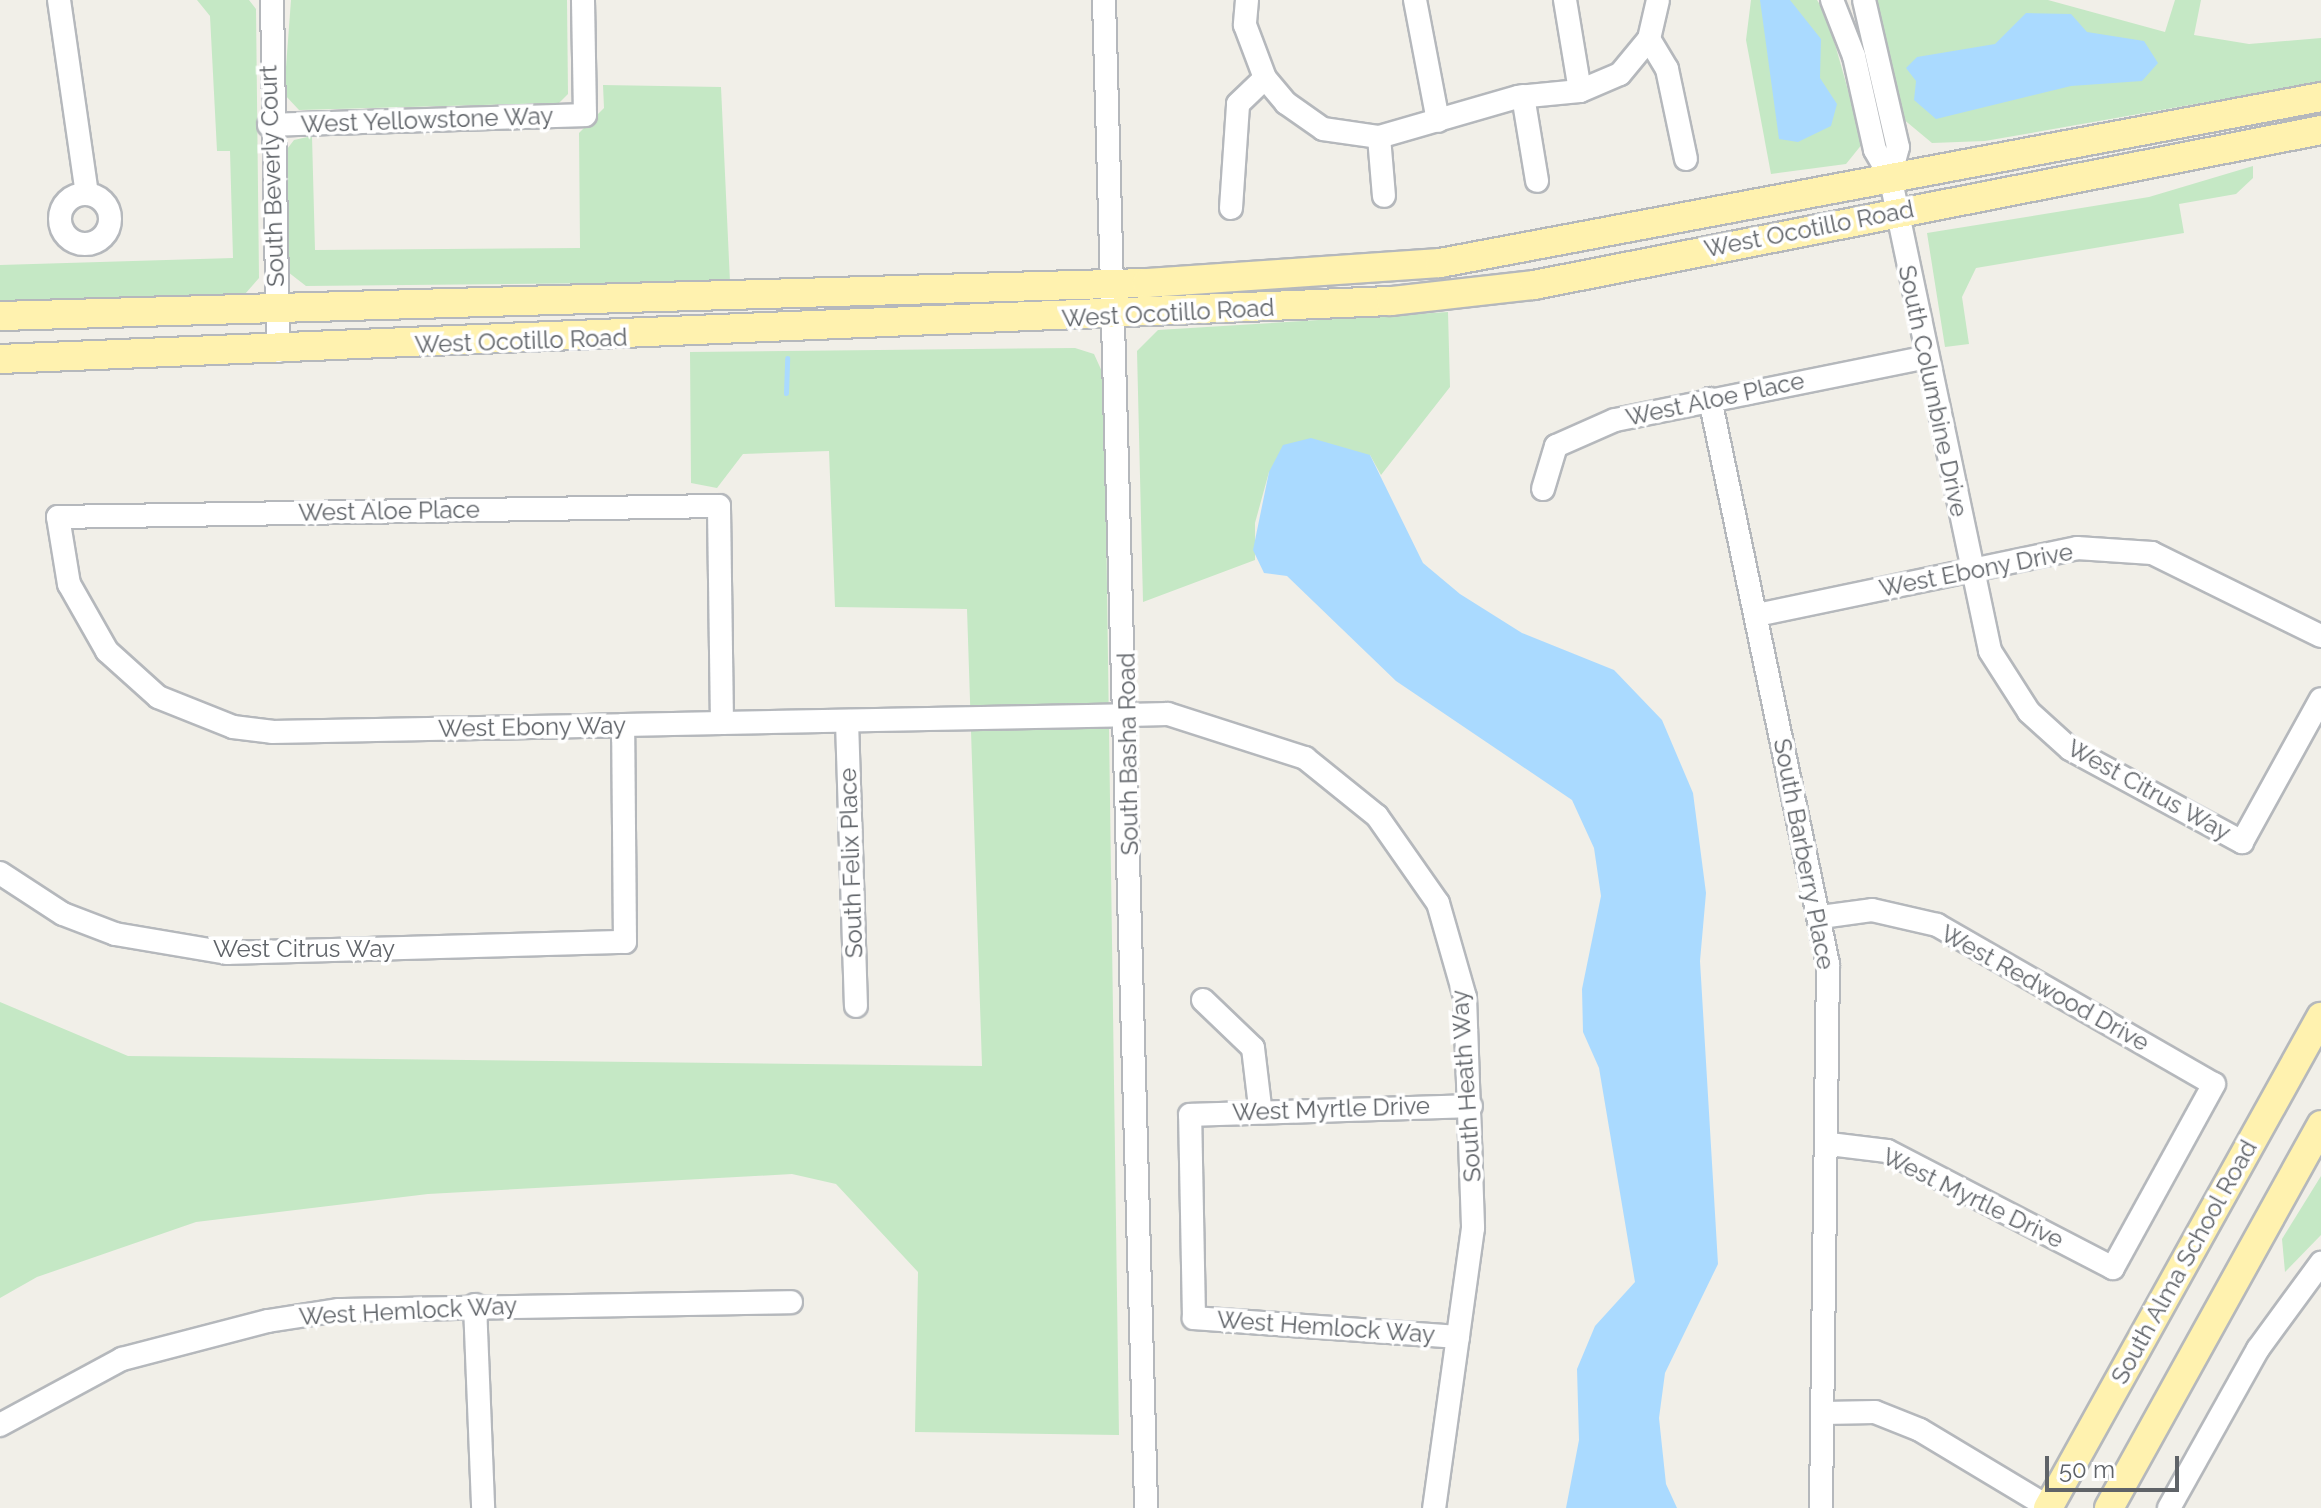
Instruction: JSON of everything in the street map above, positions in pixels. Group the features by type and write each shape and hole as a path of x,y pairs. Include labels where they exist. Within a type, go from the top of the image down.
{"main road":[{"name":"West Ocotillo Road","path":"0,316 1116,284 1440,263 2321,97"},
{"path":"2269,137 2282,122 2321,113"},
{"name":"West Ocotillo Road","path":"0,359 278,351 1117,316 1534,285 2269,137 2321,130"},
{"name":"South Alma School Road","path":"2049,1508 2321,1017"},
{"path":"2109,1508 2321,1125"}],"street":[{"path":"59,0 87,194"},
{"name":"South Beverly Court","path":"272,0 269,125 278,351"},
{"name":"West Yellowstone Way","path":"269,125 585,115 583,0"},
{"name":"South Basha Road","path":"1104,0 1117,316 1146,1508"},
{"path":"1247,0 1245,25 1265,78 1323,129 1379,137 1523,96 1580,91 1620,74 1649,39 1658,0"},
{"path":"1415,0 1420,59 1438,121"},
{"path":"1565,0 1580,91"},
{"path":"1832,0 1854,56 1875,150 1890,176"},
{"path":"1864,0 1898,147 1890,176"},
{"path":"1649,39 1667,69 1686,159"},
{"path":"1231,208 1238,104 1265,78"},
{"path":"1523,96 1537,181"},
{"path":"1379,137 1384,196"},
{"name":"South Columbine Drive","path":"1890,176 1923,358 1971,571"},
{"name":"West Aloe Place","path":"1543,489 1556,446 1615,420 1923,358"},
{"name":"South Barberry Place","path":"1710,399 1821,917 1829,1144 1821,1508"},
{"name":"West Aloe Place","path":"58,517 719,506 722,723"},
{"name":"West Ebony Way","path":"58,517 69,584 107,651 158,697 195,716 272,732 1127,715"},
{"name":"West Ebony Drive","path":"1757,615 2077,548 2152,553 2321,636"},
{"name":"West Citrus Way","path":"1971,571 1990,651 2029,712 2070,749 2242,842 2321,699"},
{"name":"South Heath Way","path":"1127,715 1196,718 1291,753 1377,816 1438,903 1465,997 1473,1228 1434,1508"},
{"name":"South Felix Place","path":"847,721 856,1006"},
{"name":"West Citrus Way","path":"0,873 63,914 115,934 227,953 625,942 623,725"},
{"name":"West Redwood Drive","path":"1821,917 1872,910 1937,925 2214,1084 2113,1268"},
{"path":"1203,1000 1253,1048 1260,1107"},
{"name":"West Myrtle Drive","path":"1194,1318 1190,1115 1260,1107 1471,1106"},
{"name":"West Myrtle Drive","path":"1829,1144 1887,1151 2113,1268"},
{"path":"2169,1508 2258,1349 2321,1263"},
{"name":"West Hemlock Way","path":"0,1425 122,1359 195,1338 339,1310 475,1305 791,1302"},
{"path":"475,1305 483,1508"},
{"name":"West Hemlock Way","path":"1194,1318 1458,1337"},
{"path":"1824,1413 1875,1412 1920,1430 2049,1508"}],"green space":[{"path":"197,0 249,0 256,9 259,278 245,294 0,301 0,265 233,258 230,151 217,151 210,16"},
{"path":"291,0 567,0 568,94 559,103 299,110 284,94"},
{"path":"1751,0 1817,0 1827,16 1863,143 1846,164 1771,174 1746,40"},
{"path":"1870,0 2048,0 2165,32 2175,0 2201,0 2194,35 2249,44 2321,38 2321,82 1985,141 1932,143 1902,118"},
{"path":"603,85 721,87 730,282 306,286 288,272 284,153 294,140 312,136 315,250 580,248 579,133 604,108"},
{"path":"2253,166 2253,178 2236,194 2179,204 2184,233 1976,268 1962,297 1969,344 1945,347 1927,233 2149,197"},
{"path":"1448,312 1450,387 1381,475 1370,455 1269,472 1255,523 1255,560 1143,602 1137,351 1158,330"},
{"path":"1075,348 1094,354 1104,376 1119,1435 915,1432 918,1272 836,1184 792,1174 428,1194 196,1222 37,1277 0,1298 0,1002 128,1056 982,1066 967,609 835,607 829,451 743,454 717,488 691,483 690,352"},
{"path":"2321,1176 2321,1235 2285,1272 2282,1239"}],"water":[{"path":"1760,0 1790,0 1821,39 1820,78 1837,104 1831,126 1798,142 1779,139"},
{"path":"2026,13 2071,14 2087,32 2144,41 2158,63 2142,81 2071,86 1936,119 1914,100 1916,81 1906,68 1917,57 1995,44"},
{"path":"1311,438 1370,455 1423,563 1460,594 1522,633 1614,670 1662,720 1693,793 1706,893 1700,961 1718,1264 1665,1373 1659,1418 1666,1484 1677,1508 1566,1508 1579,1440 1577,1369 1595,1326 1635,1282 1599,1068 1583,1032 1582,989 1601,896 1594,848 1572,800 1396,681 1287,576 1264,573 1253,550 1269,472 1283,445"}],"waterway":[{"path":"786,393 787,358"}]}
